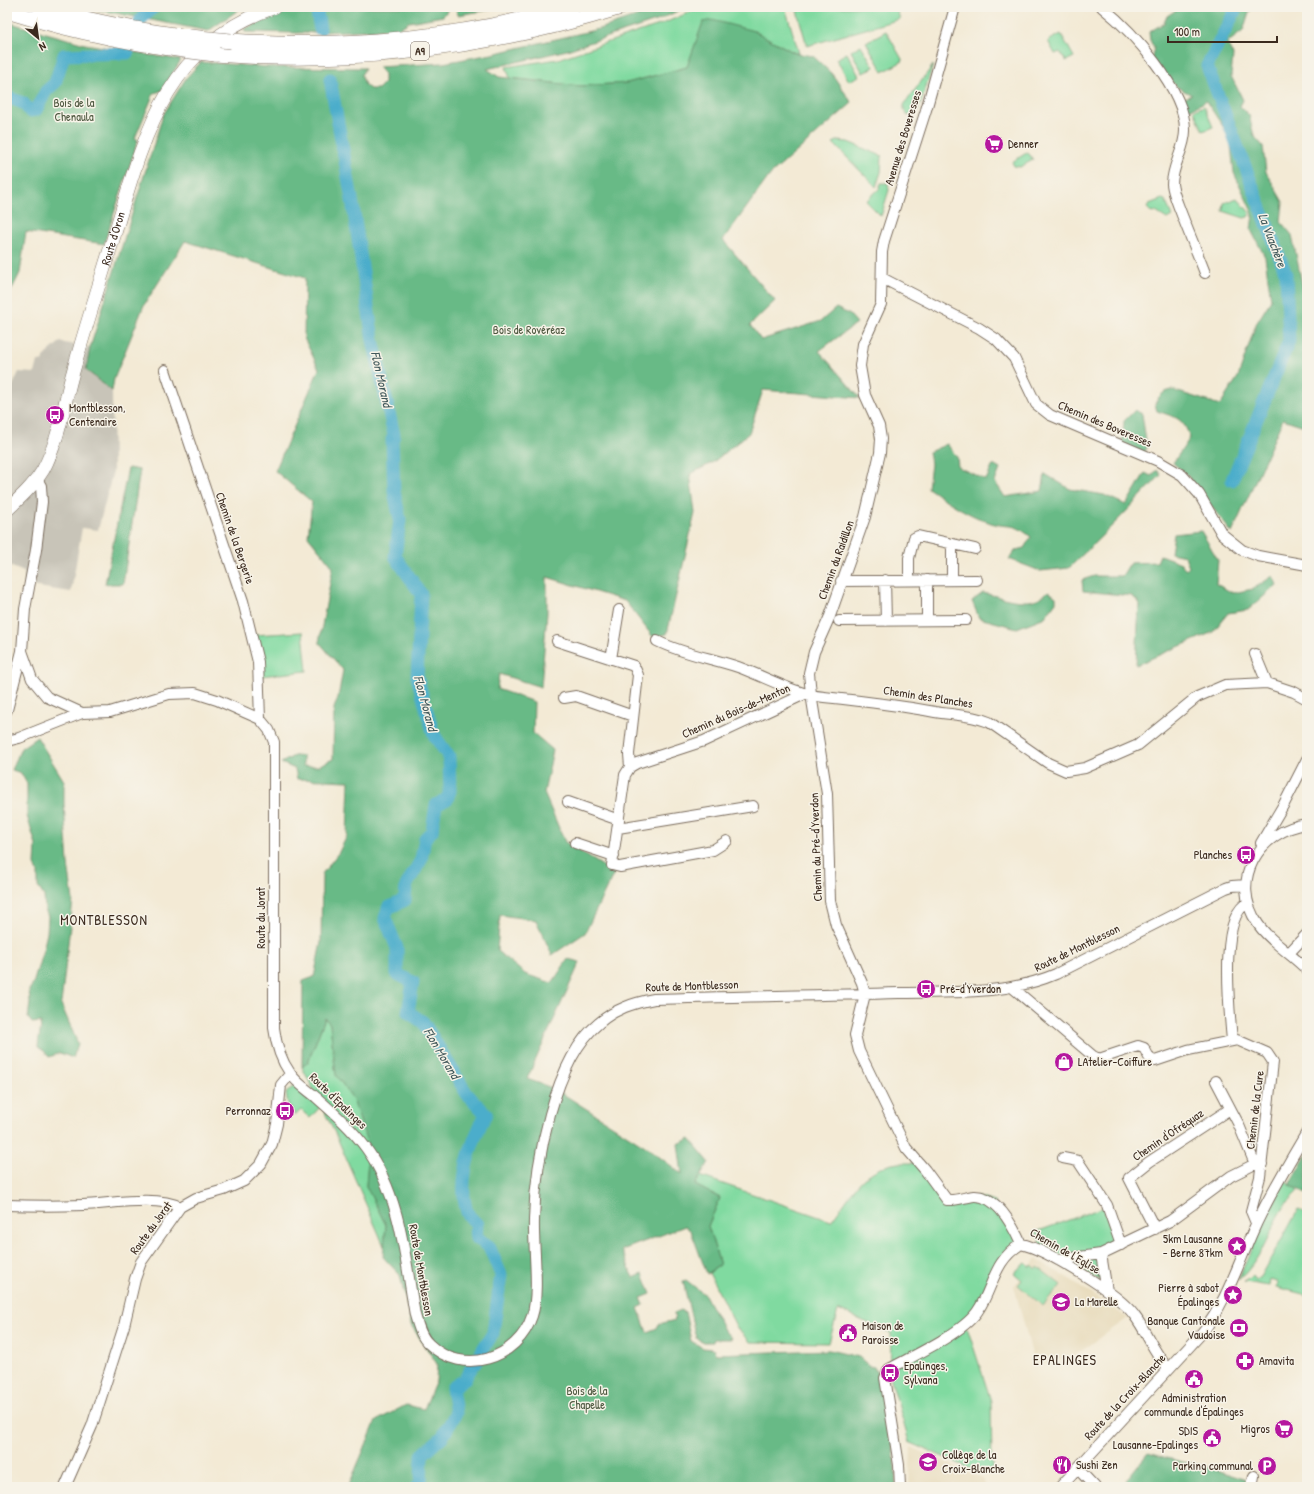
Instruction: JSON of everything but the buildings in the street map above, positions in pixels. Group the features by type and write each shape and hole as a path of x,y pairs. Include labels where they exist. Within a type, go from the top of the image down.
{"highway":[{"name":"A9","path":"40,7 140,30 231,41 309,44 410,38 500,25 572,7"},
{"name":"A9","path":"7,11 64,28 108,38 215,54 319,58 419,51 487,41 527,33 620,7"}],"main road":[{"name":"Route d'Oron","path":"7,510 37,479 48,460 54,445 78,352 132,175 159,108 179,76 204,47 230,28 274,7"}],"street":[{"name":"Avenue des Boveresses","path":"882,278 884,241 926,110 955,7"},
{"path":"1102,7 1121,22 1150,56 1169,83 1179,105 1184,122 1185,139 1177,162 1172,185 1205,273"},
{"name":"Chemin des Boveresses","path":"882,278 996,338 1014,358 1036,404 1050,415 1158,461 1182,475 1198,494 1219,529 1237,546 1258,556 1307,565"},
{"name":"Chemin du Raidillon","path":"809,693 809,673 812,660 830,616 867,510 881,447 880,426 865,395 860,366 863,344 881,304 882,278"},
{"name":"Chemin de la Bergerie","path":"165,370 243,601 258,662 260,719"},
{"path":"7,710 22,651 25,609 36,550 42,502 41,486 37,479"},
{"path":"909,580 908,558 914,538 918,536 975,549"},
{"path":"952,544 952,580"},
{"path":"885,580 886,621"},
{"path":"927,580 928,620"},
{"path":"841,581 977,580"},
{"path":"611,659 619,610"},
{"path":"839,621 966,620"},
{"path":"557,641 634,666 637,670 638,675 629,754 630,767 623,784 619,824 612,865 620,867 713,850 727,841"},
{"path":"657,641 672,648 740,667 809,693"},
{"path":"22,651 32,679 48,698 82,713"},
{"path":"1255,654 1267,683"},
{"name":"Chemin des Planches","path":"809,693 968,715 989,722 1048,763 1066,771 1085,768 1138,745 1197,697 1225,685 1267,683 1294,692 1307,699"},
{"path":"7,738 11,740 19,738 82,713 110,712 168,694 194,693 217,700 260,719"},
{"name":"Chemin du Bois-de-Menton","path":"630,767 637,762 704,741 809,693"},
{"name":"Chemin du Pré-d'Yverdon","path":"809,693 827,794 830,901 836,925 862,983 865,994"},
{"path":"564,698 576,696 633,716"},
{"name":"Route du Jorat","path":"65,1487 92,1426 124,1326 135,1279 141,1262 180,1208 196,1198 224,1190 244,1181 261,1164 272,1144 277,1124 281,1085 290,1074 279,1053 274,1028 274,742 269,730 260,719"},
{"path":"1307,760 1252,863 1246,885 1248,903 1253,917 1262,929 1307,970"},
{"path":"568,802 619,824 753,806"},
{"path":"1258,851 1270,838 1285,830 1307,824"},
{"path":"575,843 614,856"},
{"name":"Route de Montblesson","path":"366,1148 384,1180 396,1210 419,1330 429,1344 447,1356 456,1360 486,1360 507,1349 523,1336 532,1316 535,1300 534,1218 538,1171 545,1133 564,1075 577,1049 599,1023 624,1007 654,999 975,991 1013,988 1056,974 1232,886 1246,885"},
{"path":"1232,1041 1228,963 1229,943 1238,910 1248,903"},
{"path":"1289,954 1307,934"},
{"name":"Chemin de la Cure","path":"1013,988 1045,1017 1074,1039 1093,1056 1099,1059 1138,1046 1144,1048 1150,1059 1155,1061 1188,1050 1237,1040 1267,1053 1273,1062 1258,1164 1260,1177 1251,1211 1256,1223"},
{"name":"Chemin de l'Eglise","path":"865,994 855,1035 859,1051 906,1148 925,1170 947,1200 976,1196 985,1198 996,1204 1022,1244 1028,1245 1058,1260 1107,1291 1133,1314 1156,1356 1168,1368"},
{"name":"Route d'Epalinges","path":"290,1074 330,1110 366,1148"},
{"path":"1058,1260 1100,1254 1155,1229 1199,1201 1231,1176 1258,1164 1216,1081"},
{"name":"Chemin d'Ofréquaz","path":"1155,1229 1129,1178 1149,1162 1230,1109"},
{"name":"Route de la Croix-Blanche","path":"1060,1487 1168,1368 1201,1334 1215,1314 1232,1282 1256,1223 1307,1132"},
{"path":"1063,1158 1078,1161 1085,1170 1106,1205 1120,1245"},
{"path":"7,1205 36,1206 147,1201 173,1203 180,1208"},
{"path":"900,1487 899,1466 885,1378 886,1374 889,1369 965,1324 976,1313 986,1297 997,1269 1008,1254 1022,1244"},
{"path":"1100,1254 1107,1291"},
{"path":"1077,1468 1095,1487"},
{"path":"1252,1487 1254,1476"}],"shaded area":[{"path":"60,342 90,348 86,370 112,391 113,471 98,530 82,528 71,592 24,585 24,572 7,565 7,388 12,387 19,372 35,373 38,361 43,362 45,355"},
{"name":"La Marelle","path":"1036,1259 1071,1280 1128,1318 1073,1357 1035,1365 1014,1286"},
{"name":"Collège de la Croix-Blanche","path":"911,1447 981,1478 987,1487 909,1487"}],"green space":[{"path":"84,7 243,7 208,31"},
{"path":"296,7 450,7 443,16 409,22 398,29 296,33 245,32 244,29"},
{"path":"455,7 507,7 458,15"},
{"name":"Bois de Rovéréaz","path":"665,7 686,7 659,20 567,50 487,69 499,77 580,86 627,83 687,67 703,22 712,20 754,31 795,53 813,56 832,74 852,103 770,175 723,240 775,301 750,325 761,340 821,321 836,308 849,314 857,323 819,351 860,398 763,390 749,433 712,463 690,474 695,513 667,634 653,637 625,601 547,577 547,613 541,687 499,674 497,689 534,702 533,733 553,750 544,793 565,842 614,873 585,933 552,955 536,920 500,915 497,951 525,974 552,983 568,959 580,962 527,1079 555,1089 645,1146 682,1174 678,1144 690,1139 709,1162 695,1185 720,1198 708,1226 720,1265 707,1274 691,1231 685,1226 622,1250 633,1278 643,1274 651,1294 641,1298 644,1305 638,1308 647,1332 657,1328 659,1324 675,1320 674,1313 681,1310 685,1312 691,1341 703,1348 713,1349 716,1354 829,1350 859,1357 869,1366 874,1367 884,1393 891,1426 896,1487 348,1487 376,1421 406,1405 424,1409 436,1381 437,1364 411,1325 400,1275 383,1257 386,1225 366,1186 369,1148 353,1099 336,1075 330,1024 325,1018 308,1062 302,1067 303,981 314,977 321,942 322,874 339,852 347,836 349,781 297,779 295,769 281,763 294,756 303,756 303,766 318,766 333,759 334,708 338,698 343,670 319,642 333,567 308,536 312,502 275,471 319,369 304,338 305,278 185,241 144,305 114,379 112,391 86,370 90,348 163,115 186,78 201,62 268,67 365,68 361,75 365,85 370,89 378,89 384,83 384,74 378,67 443,63 492,54 599,29"},
{"path":"702,7 785,7 799,53 795,53 754,31 703,23 687,67 627,83 580,86 510,78 506,67 558,59 662,24"},
{"path":"796,7 896,7 900,19 807,46"},
{"path":"1181,7 1255,7 1249,12 1243,31 1227,43 1233,55 1231,76 1243,100 1240,106 1249,115 1254,136 1263,146 1266,172 1283,202 1281,222 1292,235 1307,308 1307,427 1283,419 1232,533 1188,476 1173,463 1190,438 1182,422 1174,417 1157,411 1155,404 1161,395 1172,390 1220,405 1238,377 1256,324 1271,300 1265,257 1251,230 1253,214 1234,173 1230,137 1206,101 1186,112 1182,99 1192,95 1177,87 1151,60 1154,48 1150,40 1149,32 1164,23 1167,16"},
{"name":"Bois de la Chenaula","path":"7,22 85,44 181,60 161,91 154,93 135,138 138,140 104,244 26,232 20,273 7,299"},
{"path":"886,31 903,61 883,72 866,42"},
{"path":"1061,34 1074,57 1066,61 1060,52 1055,54 1048,41"},
{"path":"861,45 874,67 863,73 851,51"},
{"path":"847,53 859,76 849,81 836,59"},
{"path":"933,65 918,111 911,116 907,115 904,110 904,105"},
{"path":"1204,106 1213,127 1203,131 1194,110"},
{"path":"837,141 848,142 882,156 881,172 876,187 833,143"},
{"path":"1028,152 1033,160 1020,167 1014,166 1012,162"},
{"path":"881,183 888,183 889,190 881,216 866,201 879,189"},
{"path":"1237,198 1250,213 1248,217 1244,218 1223,211 1224,203"},
{"path":"1162,199 1165,200 1172,216 1167,219 1156,212 1152,213 1147,208 1149,204"},
{"path":"1135,410 1142,414 1147,448 1144,453 1122,443 1124,421"},
{"path":"947,444 957,457 958,467 986,480 993,465 1000,469 995,482 1005,497 1042,491 1045,474 1070,489 1104,495 1126,505 1145,473 1151,476 1157,470 1161,475 1069,568 1040,571 1009,559 1016,550 1024,548 1031,537 1025,532 1015,527 998,525 974,516 928,488 931,464 929,452"},
{"path":"128,468 140,470 123,584 105,584"},
{"path":"1201,531 1218,560 1216,584 1233,593 1253,589 1273,576 1277,585 1248,610 1228,613 1213,632 1136,665 1139,602 1132,596 1083,591 1082,580 1094,576 1122,576 1130,563 1157,562 1160,555 1181,563 1186,570 1189,567 1185,556 1171,553 1174,534"},
{"path":"1048,591 1056,597 1056,602 1045,617 1017,628 979,618 972,601 983,593 1018,601 1034,600 1042,597"},
{"path":"303,632 307,671 261,676 254,635"},
{"path":"37,737 64,781 68,864 73,900 61,1004 78,1044 73,1058 60,1053 49,1057 38,1047 41,1022 32,1023 28,1018 30,1003 29,990 33,984 43,950 47,933 48,917 45,909 44,896 38,887 38,872 35,865 36,845 27,816 27,784 21,773 12,770 21,748"},
{"path":"325,1018 330,1024 336,1075 353,1099 369,1148 366,1186 386,1225 384,1246 336,1135 302,1067 308,1062"},
{"path":"293,1087 297,1087 321,1106 310,1118 301,1110 295,1116 288,1105 286,1093"},
{"path":"1307,1154 1307,1195 1290,1184"},
{"path":"898,1163 922,1163 948,1203 978,1197 994,1202 1022,1244 1005,1258 979,1309 963,1325 968,1330 991,1401 992,1469 978,1472 909,1442 890,1376 891,1333 838,1310 829,1343 750,1342 737,1328 709,1273 720,1265 708,1226 720,1198 695,1185 700,1176 831,1221 858,1184 866,1177 885,1166"},
{"path":"1286,1180 1298,1191 1281,1212 1256,1260 1248,1271 1238,1280 1265,1218"},
{"path":"1104,1207 1115,1243 1099,1250 1064,1256 1042,1247 1036,1232"},
{"path":"1298,1210 1307,1213 1307,1295 1276,1287 1277,1282 1270,1280 1269,1286 1244,1282 1252,1276 1255,1280 1261,1277"},
{"path":"1097,1258 1104,1283 1067,1259"},
{"path":"1025,1263 1031,1267 1032,1265 1037,1269 1038,1267 1061,1285 1043,1306 1018,1285 1022,1280 1014,1273"},
{"path":"686,1280 705,1295 724,1330 732,1339 714,1339 713,1342 703,1342 696,1338 683,1281"},
{"path":"1148,1453 1200,1465 1247,1480 1245,1487 1120,1487"}],"waterway":[{"path":"7,97 23,103 30,111 36,110 46,91 55,83 64,55 127,53 141,19 154,7"},
{"name":"Flon Morand","path":"316,7 320,29"},
{"name":"La Vuachère","path":"1232,480 1289,341 1286,274 1207,66 1237,7"},
{"name":"Flon Morand","path":"330,79 352,199 373,340 394,435 392,440 394,491 400,520 395,556 421,594 417,677 434,735 449,757 450,791 447,799 436,805 432,831 425,838 421,860 406,886 405,900 388,908 385,918 397,948 397,974 413,982 408,1012 423,1022 467,1094 486,1114 475,1137 467,1162 464,1200 468,1214 477,1224 476,1238 489,1246 501,1275 493,1333 464,1380 452,1388 456,1413 443,1436 422,1455 421,1484 417,1487"}],"place":[{"name":"Denner","path":"994,144"},
{"name":"Montblesson, Centenaire","path":"55,415"},
{"name":"Planches","path":"1246,855"},
{"name":"Pré-d'Yverdon","path":"926,989"},
{"name":"LAtelier-Coiffure","path":"1064,1062"},
{"name":"Perronnaz","path":"285,1111"},
{"name":"5km Lausanne - Berne 87km","path":"1237,1246"},
{"name":"Pierre à sabot Épalinges","path":"1233,1295"},
{"name":"La Marelle","path":"1061,1302"},
{"name":"Banque Cantonale Vaudoise","path":"1239,1328"},
{"name":"Maison de Paroisse","path":"848,1333"},
{"name":"Amavita","path":"1245,1361"},
{"name":"Epalinges, Sylvana","path":"890,1373"},
{"name":"Administration communale d'Épalinges","path":"1194,1379"},
{"name":"Migros","path":"1284,1429"},
{"name":"SDIS Lausanne-Epalinges","path":"1212,1438"},
{"name":"Collège de la Croix-Blanche","path":"928,1462"},
{"name":"Sushi Zen","path":"1062,1465"},
{"name":"Parking communal","path":"1267,1466"}],"district":[{"name":"MONTBLESSON","path":"104,920"},
{"name":"EPALINGES","path":"1065,1360"}],"park label":[{"name":"Bois de la Chapelle","path":"587,1398"}]}
